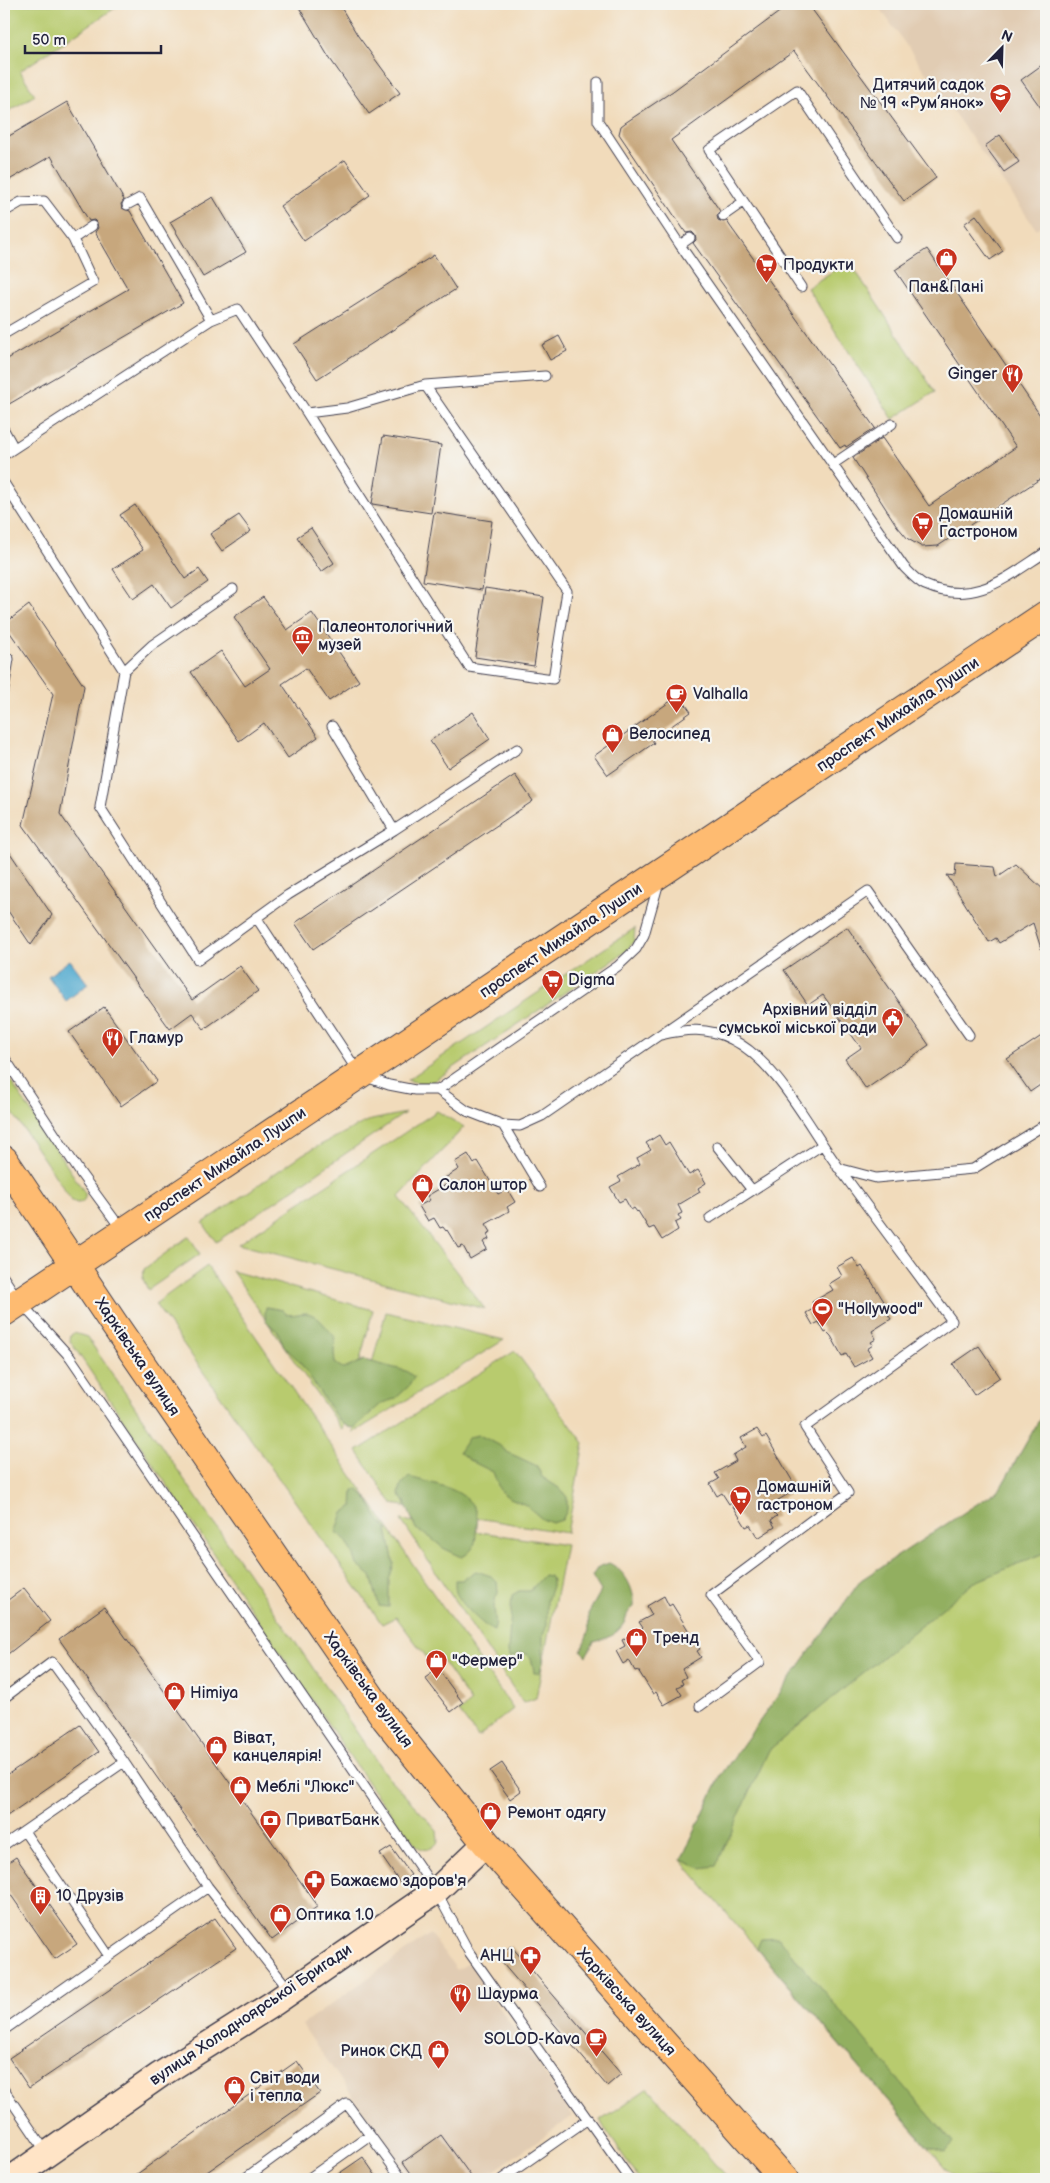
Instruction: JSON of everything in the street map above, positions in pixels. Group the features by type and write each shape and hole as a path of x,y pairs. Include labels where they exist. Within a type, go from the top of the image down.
{"main road":[{"name":"проспект Михайла Лушпи","path":"11,1306 124,1233 1046,615"},
{"name":"Харківська вулиця","path":"4,1160 114,1324 386,1719 486,1843 784,2179"}],"street":[{"name":"вулиця Холодноярської Бригади","path":"10,2179 160,2075 290,1991 436,1891 486,1843"}],"lane":[{"path":"598,82 598,121 680,245 904,567 923,584 945,591 967,592 992,587 1046,552"},
{"path":"801,287 709,150 797,90 897,238"},
{"path":"127,205 140,198 211,320"},
{"path":"4,212 21,202 44,201 73,239 93,282 4,334"},
{"path":"723,216 743,202"},
{"path":"73,239 92,226"},
{"path":"680,245 690,238"},
{"path":"4,455 211,320 238,309 308,414 469,667 553,679 567,591 425,385"},
{"path":"308,414 346,408 425,385 545,376"},
{"path":"833,464 892,424"},
{"path":"4,430 14,448"},
{"path":"4,484 124,671"},
{"path":"233,589 152,645 124,671 100,807 198,960 256,917 394,830 517,749"},
{"path":"4,689 9,659"},
{"path":"332,726 394,830"},
{"path":"438,1090 618,966 636,949 644,935 661,874"},
{"path":"256,917 360,1075 389,1086 415,1090 438,1090 468,1110 503,1125 520,1126 542,1116 868,891 969,1035"},
{"path":"661,1035 683,1030 704,1030 731,1038 758,1056 774,1074 838,1168 952,1321 805,1427 848,1493 711,1595 760,1662 700,1706"},
{"path":"4,1057 81,1174 124,1233"},
{"path":"838,1168 876,1178 973,1169 1046,1124"},
{"path":"503,1125 540,1187"},
{"path":"710,1218 822,1144"},
{"path":"717,1146 752,1190"},
{"path":"4,1278 11,1306 70,1357 436,1891 469,1952 630,2179"},
{"path":"4,1698 52,1662 124,1762 208,1887 290,1991"},
{"path":"4,1845 124,1762"},
{"path":"24,1831 110,1956"},
{"path":"4,2030 208,1887"},
{"path":"4,2090 48,2153"},
{"path":"244,2179 347,2104 402,2179"},
{"path":"502,2179 588,2119"},
{"path":"308,2179 370,2135"}],"shaded area":[{"name":"Дитячий садок № 19 «Рум’янок»","path":"877,4 1046,4 1046,222 1036,229"},
{"name":"Ринок СКД","path":"430,1934 457,1970 469,1963 573,2116 482,2179 411,2179 302,2025"}],"green space":[{"path":"4,4 121,4 20,71 35,95 4,114"},
{"path":"845,263 853,267 935,392 893,419 807,288"},
{"path":"635,928 634,941 628,950 431,1083 407,1080"},
{"path":"4,1071 85,1193 84,1200 79,1203 72,1201 4,1100"},
{"path":"437,1111 464,1127 399,1197 485,1309 238,1244"},
{"path":"405,1113 216,1242 203,1223 303,1154 367,1121"},
{"path":"189,1236 200,1254 148,1290 143,1279 144,1269"},
{"path":"207,1266 513,1709 478,1737 459,1712 471,1702 440,1658 431,1663 396,1617 382,1624 155,1304"},
{"path":"232,1271 373,1310 342,1430"},
{"path":"266,1307 283,1310 289,1315 307,1313 319,1319 335,1337 335,1363 344,1369 364,1360 406,1371 414,1377 409,1386 395,1399 382,1403 354,1428 348,1427 339,1421 299,1361 284,1346 278,1332 266,1321"},
{"path":"386,1312 504,1340 353,1433"},
{"path":"74,1333 87,1337 386,1775 437,1830 438,1842 433,1847 425,1849 417,1846 372,1789 70,1341 71,1335"},
{"path":"515,1351 584,1443 567,1533 392,1504 357,1451"},
{"path":"1046,1408 1046,2179 955,2179 681,1860 721,1775 861,1580 1000,1489"},
{"path":"1046,1408 1046,1552 973,1583 769,1750 716,1866 701,1868 681,1860 721,1775 861,1580 1000,1489"},
{"path":"479,1435 499,1445 507,1452 537,1466 542,1477 559,1488 567,1497 567,1510 562,1520 552,1523 542,1519 526,1505 508,1497 500,1491 493,1472 469,1460 459,1452 469,1437"},
{"path":"409,1477 439,1485 459,1493 473,1507 477,1516 475,1541 473,1547 466,1555 462,1557 443,1548 416,1529 405,1502 399,1494 401,1485"},
{"path":"353,1490 358,1490 366,1497 378,1519 387,1529 394,1564 389,1580 389,1607 379,1606 371,1576 357,1565 347,1542 336,1532 343,1513 352,1507"},
{"path":"401,1520 566,1545 536,1698 523,1703"},
{"path":"609,1563 620,1570 628,1581 633,1594 634,1607 628,1613 618,1631 594,1642 586,1656 581,1651 589,1630 588,1614 601,1591 592,1576 598,1567"},
{"path":"476,1571 491,1576 497,1582 498,1593 494,1603 494,1631 484,1625 473,1614 456,1592 455,1580 462,1580"},
{"path":"544,1575 550,1576 552,1586 547,1601 547,1625 543,1635 543,1663 539,1673 534,1673 530,1657 525,1653 509,1657 512,1595 519,1591 530,1591"},
{"path":"778,1938 953,2143 946,2152 928,2147 757,1948 761,1939"},
{"path":"648,2088 728,2179 639,2179 600,2121"}],"water":[{"path":"70,960 88,984 66,1001 48,976"}],"building":[{"path":"297,4 339,4 358,36 400,93 369,114 328,56"},
{"path":"790,4 808,4 936,178 904,201 794,51 671,140 720,211 717,216 718,220 727,221 875,428 846,447 845,445 840,448 693,243 696,240 695,235 692,232 686,233 619,134 621,126 673,91"},
{"path":"1046,62 1046,115 1021,80"},
{"path":"67,102 124,200 121,204 122,208 130,211 183,303 4,407 4,361 128,289 95,232 98,228 97,223 94,220 89,221 51,156 4,183 4,139"},
{"path":"1000,135 1019,162 1004,172 985,146"},
{"path":"345,160 370,195 304,241 280,206"},
{"path":"213,197 246,252 203,277 170,222"},
{"path":"976,215 1003,251 990,260 964,224"},
{"path":"927,249 1046,424 1046,475 938,546 922,547 908,539 897,526 853,458 882,438 929,506 1016,447 895,270"},
{"path":"434,255 456,289 317,379 294,344"},
{"path":"559,336 567,351 550,360 542,345"},
{"path":"383,436 441,445 431,513 372,504"},
{"path":"135,505 185,579 199,569 208,582 171,608 154,584 133,599 113,569 143,550 120,515"},
{"path":"434,512 492,521 482,590 423,581"},
{"path":"239,515 251,531 222,551 210,534"},
{"path":"311,528 334,563 321,572 297,537"},
{"path":"485,588 544,597 534,666 475,657"},
{"path":"263,597 287,630 312,613 359,681 329,701 306,668 282,684 318,737 288,758 264,723 239,741 191,672 221,651 245,686 270,669 234,617"},
{"path":"29,605 84,686 60,814 192,1000 240,966 258,991 204,1029 192,1013 170,1029 23,825 53,694 4,624"},
{"path":"679,695 691,712 652,740 654,743 608,775 594,756"},
{"path":"473,712 490,739 448,768 430,741"},
{"path":"515,775 533,801 313,949 295,923"},
{"path":"4,844 52,915 31,945 4,905"},
{"path":"956,864 995,867 997,877 1016,864 1046,892 1046,954 1043,955 1033,923 999,943 996,938 989,942 947,875 955,876"},
{"path":"847,927 929,1045 866,1089 845,1059 861,1048 823,995 808,1005 784,970"},
{"name":"Гламур","path":"104,1007 157,1081 121,1106 69,1032"},
{"path":"1046,1033 1046,1081 1030,1092 1007,1059"},
{"path":"659,1135 665,1145 669,1142 689,1175 698,1170 706,1183 698,1188 700,1192 678,1205 682,1213 678,1215 681,1220 675,1223 678,1230 662,1240 654,1227 649,1229 638,1211 634,1208 631,1210 625,1199 619,1202 610,1187 621,1181 618,1177 640,1164 637,1158 651,1150 646,1143"},
{"path":"468,1154 474,1164 478,1161 498,1194 507,1189 515,1202 507,1207 509,1211 486,1224 491,1232 487,1234 489,1239 483,1242 487,1249 470,1259 463,1246 458,1248 447,1230 443,1227 440,1228 434,1218 428,1221 419,1206 430,1200 427,1196 449,1183 445,1178 459,1169 455,1162"},
{"path":"853,1258 859,1268 862,1266 890,1311 887,1313 891,1319 872,1331 876,1339 871,1342 873,1345 867,1349 872,1357 854,1367 846,1354 842,1356 831,1336 827,1332 825,1333 819,1322 813,1325 806,1313 815,1308 812,1302 833,1290 829,1284 842,1276 837,1267"},
{"path":"979,1346 1000,1377 974,1395 953,1364"},
{"path":"757,1429 763,1438 766,1436 793,1482 791,1483 795,1490 775,1502 780,1509 774,1513 777,1516 771,1520 775,1527 758,1538 750,1525 746,1527 731,1503 729,1504 722,1493 717,1496 710,1484 719,1479 715,1473 736,1461 733,1455 746,1447 741,1438"},
{"path":"24,1588 50,1621 4,1657 4,1603"},
{"path":"664,1596 669,1606 672,1604 700,1649 697,1651 701,1657 682,1669 686,1677 681,1680 683,1684 677,1687 682,1695 664,1705 656,1692 653,1694 638,1670 635,1671 629,1660 623,1664 616,1651 625,1646 622,1640 643,1628 639,1622 652,1615 647,1606"},
{"path":"104,1607 318,1906 272,1940 59,1639"},
{"path":"438,1669 463,1703 451,1712 425,1678"},
{"path":"80,1725 99,1752 4,1818 4,1777"},
{"path":"502,1763 521,1791 510,1799 490,1771"},
{"path":"391,1847 411,1875 400,1883 380,1854"},
{"name":"10 Друзів","path":"16,1857 77,1944 55,1959 4,1885 4,1865"},
{"path":"215,1918 236,1948 29,2088 9,2058"},
{"path":"511,1946 621,2074 607,2086 497,1957"},
{"path":"297,2061 320,2093 197,2179 130,2179"},
{"path":"441,2135 473,2179 415,2179 403,2162"},
{"path":"363,2157 378,2179 331,2179"}],"place":[{"name":"Дитячий садок № 19 «Рум’янок»","path":"1000,113"},
{"name":"Пан&Пані","path":"946,277"},
{"name":"Продукти","path":"767,284"},
{"name":"Ginger","path":"1013,393"},
{"name":"Домашній Гастроном","path":"923,542"},
{"name":"Палеонтологічний музей","path":"302,655"},
{"name":"Valhalla","path":"677,713"},
{"name":"Велосипед","path":"613,753"},
{"name":"Digma","path":"552,999"},
{"name":"Архівний відділ сумської міської ради","path":"893,1038"},
{"name":"Гламур","path":"113,1057"},
{"name":"Салон штор","path":"423,1204"},
{"name":"\"Hollywood\"","path":"822,1328"},
{"name":"Домашній гастроном","path":"741,1515"},
{"name":"Тренд","path":"637,1657"},
{"name":"\"Фермер\"","path":"436,1680"},
{"name":"Himiya","path":"174,1712"},
{"name":"Віват, канцелярія!","path":"217,1766"},
{"name":"Меблі \"Люкс\"","path":"240,1806"},
{"name":"Ремонт одягу","path":"491,1832"},
{"name":"ПриватБанк","path":"270,1839"},
{"name":"Бажаємо здоров'я","path":"314,1900"},
{"name":"10 Друзів","path":"40,1915"},
{"name":"Оптика 1.0","path":"280,1934"},
{"name":"АНЦ","path":"530,1975"},
{"name":"Шаурма","path":"461,2013"},
{"name":"SOLOD-Kava","path":"596,2058"},
{"name":"Ринок СКД","path":"438,2070"},
{"name":"Світ води і тепла","path":"234,2106"}]}
